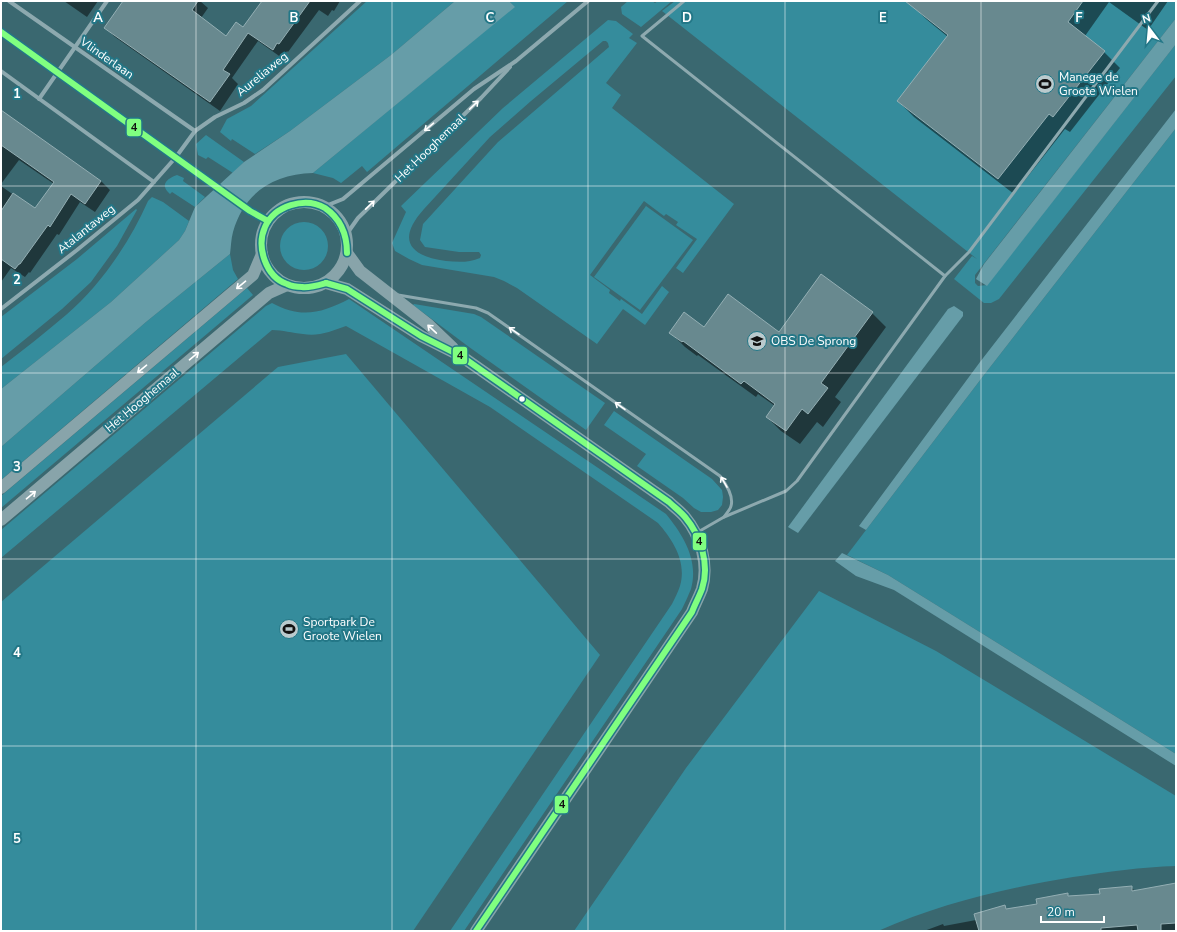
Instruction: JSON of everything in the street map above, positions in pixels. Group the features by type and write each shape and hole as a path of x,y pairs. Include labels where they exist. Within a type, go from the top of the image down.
{"street":[{"name":"Vlinderlaan","path":"9,1 195,131"},
{"path":"39,99 107,1"},
{"name":"Aureliaweg","path":"176,157 195,131 215,117 244,103 263,90 360,1"},
{"name":"Het Hooghemaal","path":"323,207 343,199 474,89 516,61 588,1"},
{"path":"1,32 250,211 268,221"},
{"name":"Het Hooghemaal","path":"346,235 358,218 481,98 516,61"},
{"path":"1,71 154,182"},
{"name":"Atalantaweg","path":"1,309 138,200 176,157"},
{"path":"299,202 311,203 323,207 333,214 341,224 346,235 347,253 339,270 326,283 316,287 306,288 296,288 287,285 270,273 262,254 262,237 268,221 276,212 299,202"},
{"path":"347,253 360,271 428,325 461,356 669,502 685,516 696,533 703,552 705,569 702,589 692,612 476,931"},
{"name":"Het Hooghemaal","path":"1,488 253,275 262,254"},
{"path":"326,283 347,289 420,336 461,356"},
{"name":"Het Hooghemaal","path":"1,520 269,293 287,285"}],"lane":[{"path":"684,1 642,36 945,276"},
{"path":"696,533 724,517 786,491 797,481 945,276 969,252 1158,1"},
{"path":"389,294 476,308 488,313 720,476 731,497 731,506 724,517"}],"shaded area":[{"path":"367,1 455,1 391,55 290,131 255,154 232,139 231,141 220,132 227,119 251,106"},
{"path":"455,1 509,1 515,7 313,173 285,177 262,188 245,206 238,218 232,235 230,254 146,322 1,447 1,389 111,302 179,240 185,231 195,207 244,162 290,131 391,55"},
{"path":"509,1 568,1 367,172 362,166 341,183 333,178 313,173 514,7"},
{"path":"628,1 652,1 655,3 658,1 672,1 641,27 622,14 621,7"},
{"path":"675,1 1176,1 1176,18 975,275 975,283 978,286 987,285 1176,44 1176,76 999,299 991,303 984,303 954,279 972,256 977,259 662,11"},
{"path":"1176,18 1176,44 987,286 976,279 984,264"},
{"path":"608,20 616,21 633,34 629,38 637,43 606,83 621,95 612,108 734,204 683,273 676,268 697,239 676,225 678,222 666,214 664,216 644,201 590,275 610,290 609,293 620,301 621,299 642,314 662,286 669,292 645,325 623,309 597,344 517,288 504,281 494,277 422,265 395,251 392,243 406,212 401,206 503,108","holes":["603,41 606,41 609,47 498,142 423,224 420,240 425,247 459,252 479,252 481,255 480,258 476,260 459,262 446,261 433,259 415,250 409,237 411,229 424,209 490,137"]},
{"path":"1176,109 1176,128 984,375 866,530 859,526 980,362"},
{"path":"1176,128 1176,754 888,575 847,555 984,375"},
{"path":"206,135 244,162 233,173 208,157 206,159 198,155 196,144"},
{"path":"177,175 184,178 183,181 205,197 195,207 172,192 170,194 165,188 167,180"},
{"path":"152,197 163,202 189,221 179,240 111,302 1,389 1,367 66,315 91,291 123,247 148,201"},
{"path":"646,206 693,240 640,310 594,277"},
{"path":"136,209 137,210 117,246 91,282 62,309 1,359 1,317 77,259"},
{"path":"304,222 313,224 321,229 326,237 328,246 326,255 321,263 313,268 304,270 295,268 287,263 282,255 280,246 282,237 287,229 295,224"},
{"path":"230,254 233,270 238,279 1,480 1,447 146,322"},
{"path":"247,288 253,295 1,508 1,496"},
{"path":"349,299 666,514 678,530 688,548 693,568 691,589 682,609 464,931 450,931 672,604 680,586 682,568 673,544 658,523 490,407 346,326 314,335 272,330 1,558 1,530 266,306 272,303 292,311 311,312 330,308"},
{"path":"413,305 474,314 481,317 605,403 586,430 469,347"},
{"path":"954,306 963,312 963,316 798,533 788,527 948,309"},
{"name":"Sportpark De Groote Wielen","path":"346,354 600,655 413,931 1,931 1,602 278,367"},
{"path":"614,411 712,479 722,490 722,505 718,510 701,512 637,466 646,454 604,425"},
{"path":"842,553 888,575 1176,754 1176,766 894,590 856,576 835,561"},
{"path":"819,591 936,651 1176,796 1176,866 1150,867 1073,877 1023,886 926,912 878,931 574,931 686,768"}],"building":[{"path":"123,1 198,1 192,10 226,36 236,22 243,27 262,1 310,1 273,50 248,33 223,70 230,74 210,102 104,28"},
{"path":"905,1 1083,1 1068,22 1105,51 1053,117 1049,114 998,179 897,101 948,35"},
{"path":"1,110 101,181 85,204 71,194 50,227 48,225 15,269 1,259 1,211 13,193 35,208 54,182 1,145"},
{"path":"821,274 873,312 821,383 828,388 808,414 802,409 786,431 766,417 775,404 744,381 741,384 683,341 682,342 669,333 684,312 704,327 728,294 779,332"},
{"path":"1176,883 1176,923 1161,924 1161,931 1138,931 1137,925 1101,928 1101,931 979,931 974,914 1005,905 1006,909 1037,904 1036,899 1068,893 1068,896 1100,894 1099,889 1132,886 1132,891"}],"transit line":[{"name":"4","path":"1,32 250,211 268,221"},
{"name":"4","path":"326,283 308,287 296,287 289,285 273,275 268,268 262,252 262,235 269,220 275,213 291,205 300,203 308,203 325,208 331,212 342,228 346,240 347,253"},
{"name":"4","path":"326,283 347,289 421,336 461,356 669,502 691,525 700,542 705,570 704,580 702,589 692,612 476,931"}],"place":[{"name":"Manege de Groote Wielen","path":"1045,84"},
{"name":"OBS De Sprong","path":"757,341"},
{"name":"Sportpark De Groote Wielen","path":"289,629"}]}
